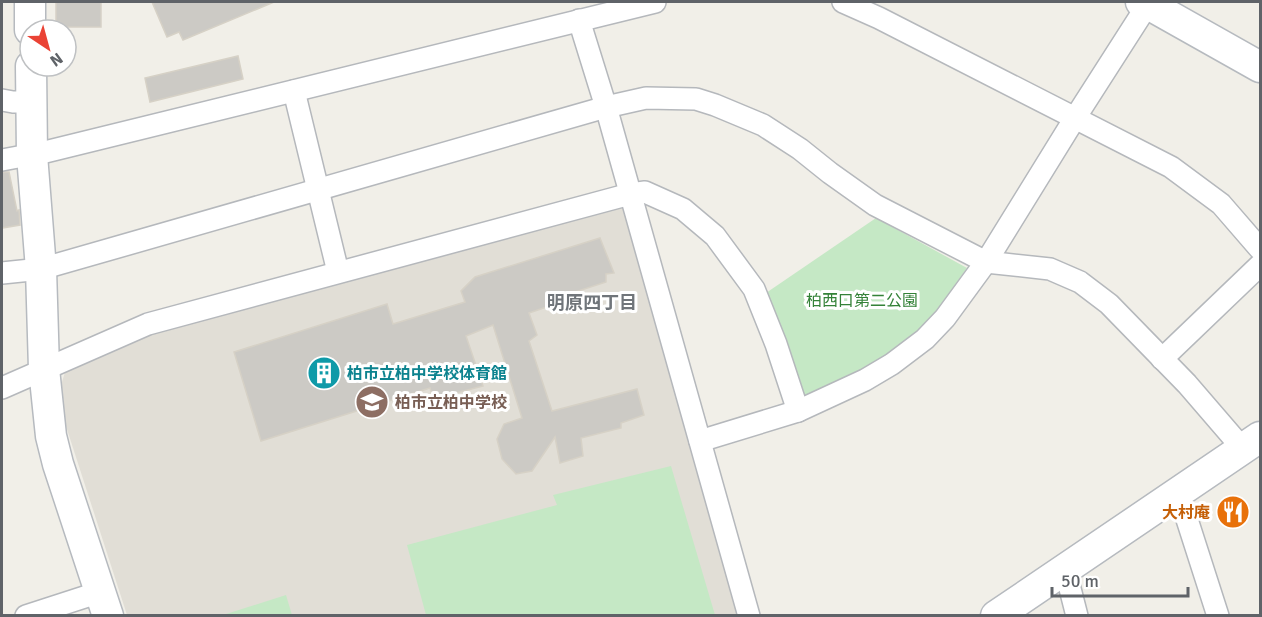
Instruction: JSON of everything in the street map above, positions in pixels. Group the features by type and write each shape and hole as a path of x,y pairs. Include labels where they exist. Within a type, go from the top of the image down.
{"street":[{"path":"30,2 30,18"},
{"path":"2,160 32,155 656,2"},
{"path":"843,2 879,18 1171,167 1221,204 1260,249"},
{"path":"700,441 798,411 865,380 892,364 925,339 945,318 986,262 1145,3 1260,67"},
{"path":"579,20 606,107 749,615"},
{"path":"26,615 104,604 58,464 50,425 44,369 32,155 31,78"},
{"path":"294,91 338,272"},
{"path":"2,273 40,268 606,107 646,98 696,99 764,125 875,205 986,262 1050,268 1080,282 1109,304 1186,384 1252,443 996,615"},
{"path":"2,100 32,102"},
{"path":"2,388 148,324 630,194 645,192 683,209 715,236 754,289 776,344 798,411"},
{"path":"1162,359 1260,265"},
{"path":"1174,495 1184,510 1218,615"},
{"path":"1065,569 1077,615"}],"shaded area":[{"name":"柏市立柏中学校","path":"618,203 627,207 741,615 127,615 64,420 61,385 66,369 150,333"}],"green space":[{"name":"柏西口第二公園","path":"876,218 967,268 922,331 862,372 804,400 766,293"},
{"path":"671,466 715,615 426,615 407,545 557,505 553,495"},
{"path":"286,595 292,615 223,615"}],"building":[{"path":"56,2 101,2 101,27 78,27 78,18 56,18"},
{"path":"152,2 274,2 183,40 179,32 167,37"},
{"path":"238,56 243,79 150,102 145,78"},
{"path":"2,172 9,172 17,211 19,210 20,225 2,228"},
{"path":"600,238 614,273 606,274 606,282 569,294 570,299 529,313 537,335 529,341 552,411 637,389 644,415 621,423 621,428 581,438 583,456 560,463 555,437 532,471 516,474 502,459 497,439 504,424 522,418 493,325 466,336 483,386 433,399 430,388 261,441 234,352 387,304 393,324 465,302 461,291 475,277"}],"place":[{"name":"柏市立柏中学校体育館","path":"324,373"},
{"name":"柏市立柏中学校","path":"372,402"},
{"name":"大村庵","path":"1233,512"}],"district":[{"name":"明原四丁目","path":"592,303"}]}
